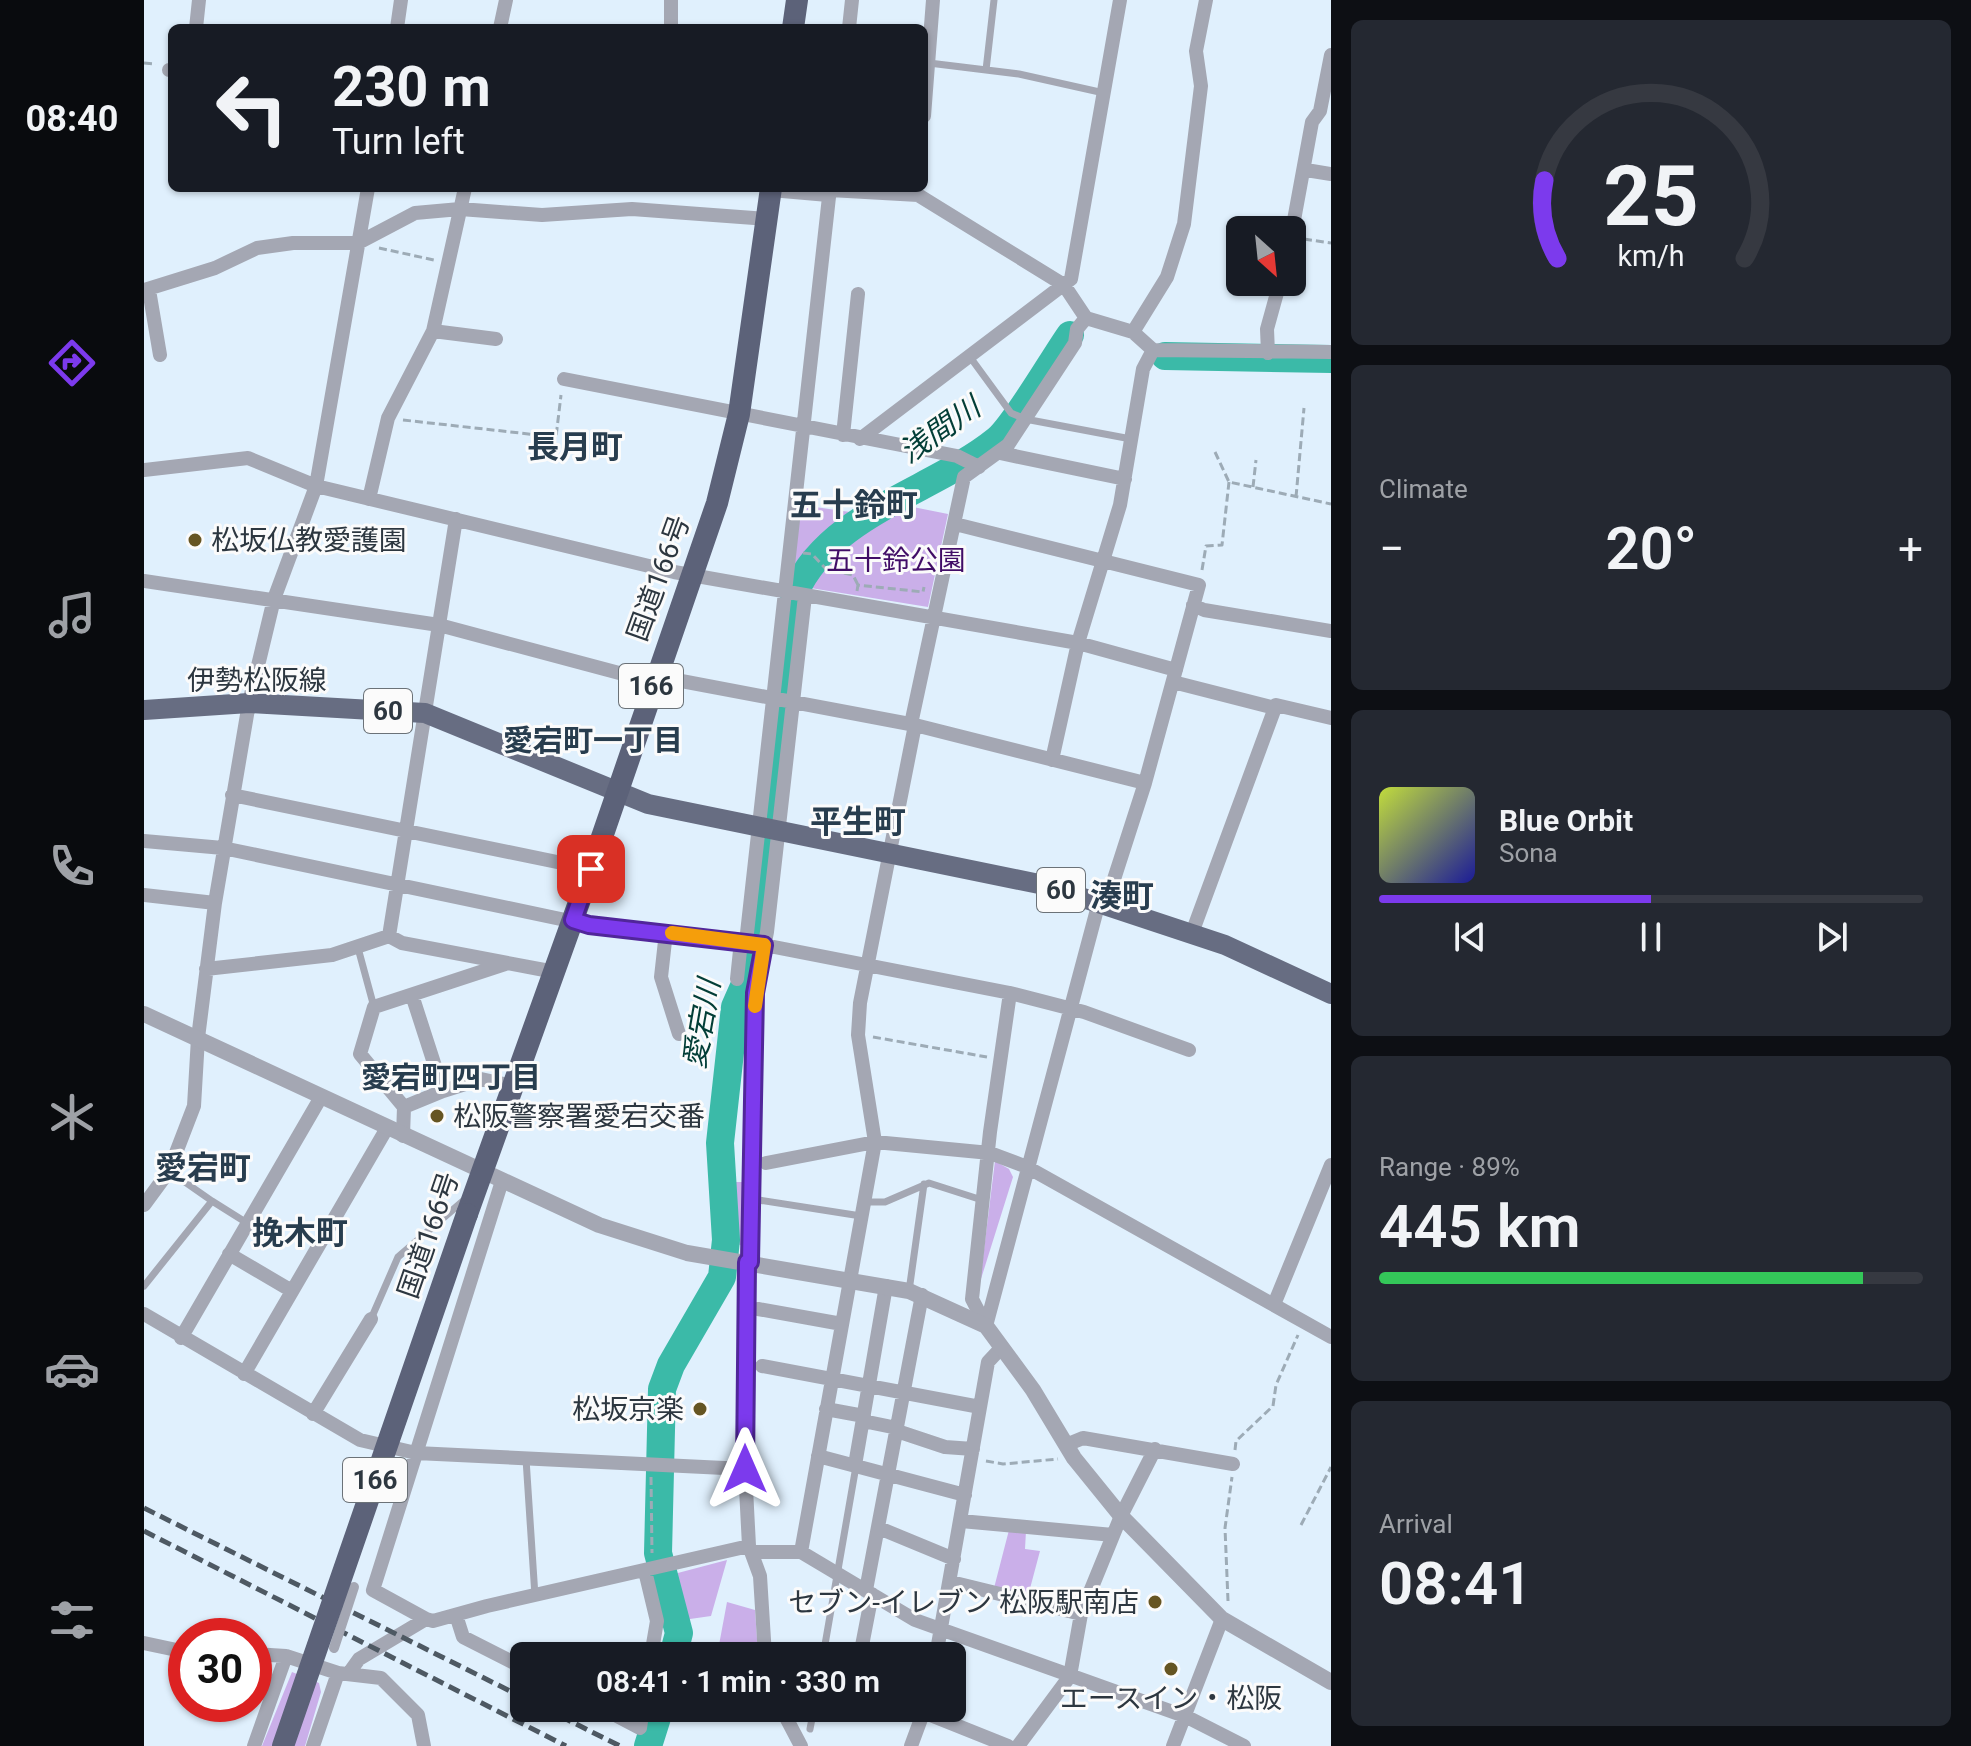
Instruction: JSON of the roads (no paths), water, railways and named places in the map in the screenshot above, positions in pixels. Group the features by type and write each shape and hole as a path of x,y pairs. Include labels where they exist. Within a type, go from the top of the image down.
{"highway":[{"path":"794,24 797,0"},
{"name":"国道166号","path":"283,1746 467,1214 486,1181 513,1086 717,503 739,414 771,192"}],"main road":[{"name":"伊勢松阪線","path":"144,710 249,703 425,713 648,804 1044,885 1192,933 1331,994"}],"street":[{"path":"196,24 199,0"},
{"path":"398,24 401,0"},
{"path":"501,24 506,0"},
{"path":"671,0 671,24"},
{"path":"849,24 852,0"},
{"path":"928,63 933,0"},
{"path":"860,439 1071,279 1120,0"},
{"path":"1133,332 1167,277 1184,224 1201,86 1196,51 1206,0"},
{"path":"1296,216 1312,122 1320,111 1331,55"},
{"path":"1306,170 1331,174"},
{"path":"144,1205 169,1171 194,1106 198,1038 215,903 249,703 274,599 316,486 367,192"},
{"path":"369,499 388,418 433,331 464,192"},
{"path":"737,979 752,943 768,828 772,699 829,192"},
{"path":"921,192 1064,285 1086,318 1133,332 1153,350 1331,352"},
{"path":"160,355 146,290 215,268 257,248 293,243 358,243 415,213 460,209 542,215 632,209 767,219"},
{"path":"843,435 858,294"},
{"path":"1268,353 1267,329 1276,296"},
{"path":"801,1552 875,1142 858,1035 865,964 964,477 1000,453 1019,417 1075,343 1077,329 1086,318"},
{"path":"433,331 496,339"},
{"path":"1052,760 1078,643 1125,479 1143,369 1153,350"},
{"path":"564,379 957,456 979,466"},
{"path":"1000,453 1125,479"},
{"path":"144,470 248,458 316,486 690,575 1078,643 1275,708 1331,718"},
{"path":"389,936 456,519"},
{"path":"955,524 1199,585 1145,783 1069,1007 986,1326"},
{"path":"144,581 439,625 654,679 913,724 1145,783"},
{"path":"764,1642 760,1576 750,1549 745,1469 744,1261 750,1199 755,993 752,943 768,828 792,702 805,596"},
{"path":"1193,605 1204,610 1331,631"},
{"path":"1192,933 1275,708"},
{"path":"232,795 591,869"},
{"path":"144,841 223,848 589,925 752,943 865,964 1069,1007 1189,1050"},
{"path":"144,895 215,903"},
{"path":"666,932 661,977 679,1034"},
{"path":"206,969 332,955 389,936 402,943 555,972"},
{"path":"403,1136 404,1107 360,1054 374,1007 505,964"},
{"path":"1010,993 999,1059 972,1299 986,1326 1070,1452 1121,1516 1225,1613 1331,1682"},
{"path":"412,995 443,1091"},
{"path":"144,1014 387,1128 486,1181 634,1238 713,1256 915,1293 986,1326"},
{"path":"404,1107 481,1079 513,1086"},
{"path":"181,1338 321,1097"},
{"path":"244,1374 387,1128"},
{"path":"766,1163 875,1142 990,1153 1027,1167 1275,1302 1331,1337"},
{"path":"1275,1302 1325,1202 1331,1165"},
{"path":"486,1181 416,1453 373,1590 433,1621 668,1565 750,1549 801,1552 837,1570 915,1620 1187,1717 1244,1746"},
{"path":"229,1254 292,1291"},
{"path":"855,1469 886,1286"},
{"path":"862,1642 904,1390 915,1293"},
{"path":"758,1309 842,1324"},
{"path":"144,1314 360,1440 416,1453 745,1469"},
{"path":"313,1414 371,1319"},
{"path":"939,1642 988,1362 1002,1347"},
{"path":"762,1366 904,1390 980,1407"},
{"path":"826,1409 864,1418 972,1454"},
{"path":"1070,1452 1083,1438 1233,1464"},
{"path":"1018,1746 1070,1676 1081,1614 1121,1516 1155,1449"},
{"path":"818,1456 855,1469 965,1495"},
{"path":"961,1521 1113,1535"},
{"path":"879,1528 954,1559"},
{"path":"649,1570 657,1621 653,1642"},
{"path":"951,1582 1081,1614"},
{"path":"334,1648 354,1587"},
{"path":"1173,1746 1187,1717 1225,1613"},
{"path":"456,1615 463,1637 510,1661"},
{"path":"313,1746 344,1673 359,1659 426,1619"},
{"path":"144,1643 168,1648"},
{"path":"272,1655 286,1656 344,1673 381,1678 418,1715 424,1746"},
{"path":"254,1746 286,1656"},
{"path":"788,1722 798,1740"},
{"path":"911,1746 920,1722"},
{"path":"952,1722 1008,1746"}],"lane":[{"path":"986,70 994,0"},
{"path":"928,63 986,70 1104,93"},
{"path":"970,357 1019,417 1131,439"},
{"path":"358,948 374,1007"},
{"path":"169,1171 247,1223"},
{"path":"371,1319 398,1257 486,1181"},
{"path":"750,1199 862,1209 924,1184 984,1200"},
{"path":"915,1293 924,1184"},
{"path":"144,1286 212,1201"},
{"path":"526,1459 535,1596"},
{"path":"825,1642 855,1469"},
{"path":"810,1729 811,1722"}],"waterway":[{"name":"愛宕川","path":"677,1642 679,1633 658,1553 662,1389 671,1365 722,1277 726,1240 720,1143 735,1007 746,982 750,951 756,936 795,592 811,565 832,542 858,523 972,458 997,440 1024,406 1070,335"},
{"path":"1165,356 1331,359"},
{"name":"愛宕川","path":"648,1746 656,1722"}],"railway":[{"path":"144,1508 510,1691"},
{"path":"144,1531 566,1746"},
{"path":"572,1722 620,1746"}],"place":[{"name":"松坂仏教愛護園","path":"195,540"},
{"name":"松阪警察署愛宕交番","path":"437,1116"},
{"name":"松坂京楽","path":"700,1409"},
{"name":"セブン-イレブン 松阪駅南店","path":"1155,1602"},
{"name":"エースイン・松阪","path":"1171,1669"}],"district":[{"name":"長月町","path":"575,447"},
{"name":"五十鈴町","path":"854,505"},
{"name":"愛宕町一丁目","path":"593,741"},
{"name":"平生町","path":"858,822"},
{"name":"湊町","path":"1122,896"},
{"name":"愛宕町四丁目","path":"451,1078"},
{"name":"愛宕町","path":"203,1168"},
{"name":"挽木町","path":"300,1233"}],"water label":[{"name":"浅間川","path":"940,430"}],"park label":[{"name":"五十鈴公園","path":"896,560"}]}
